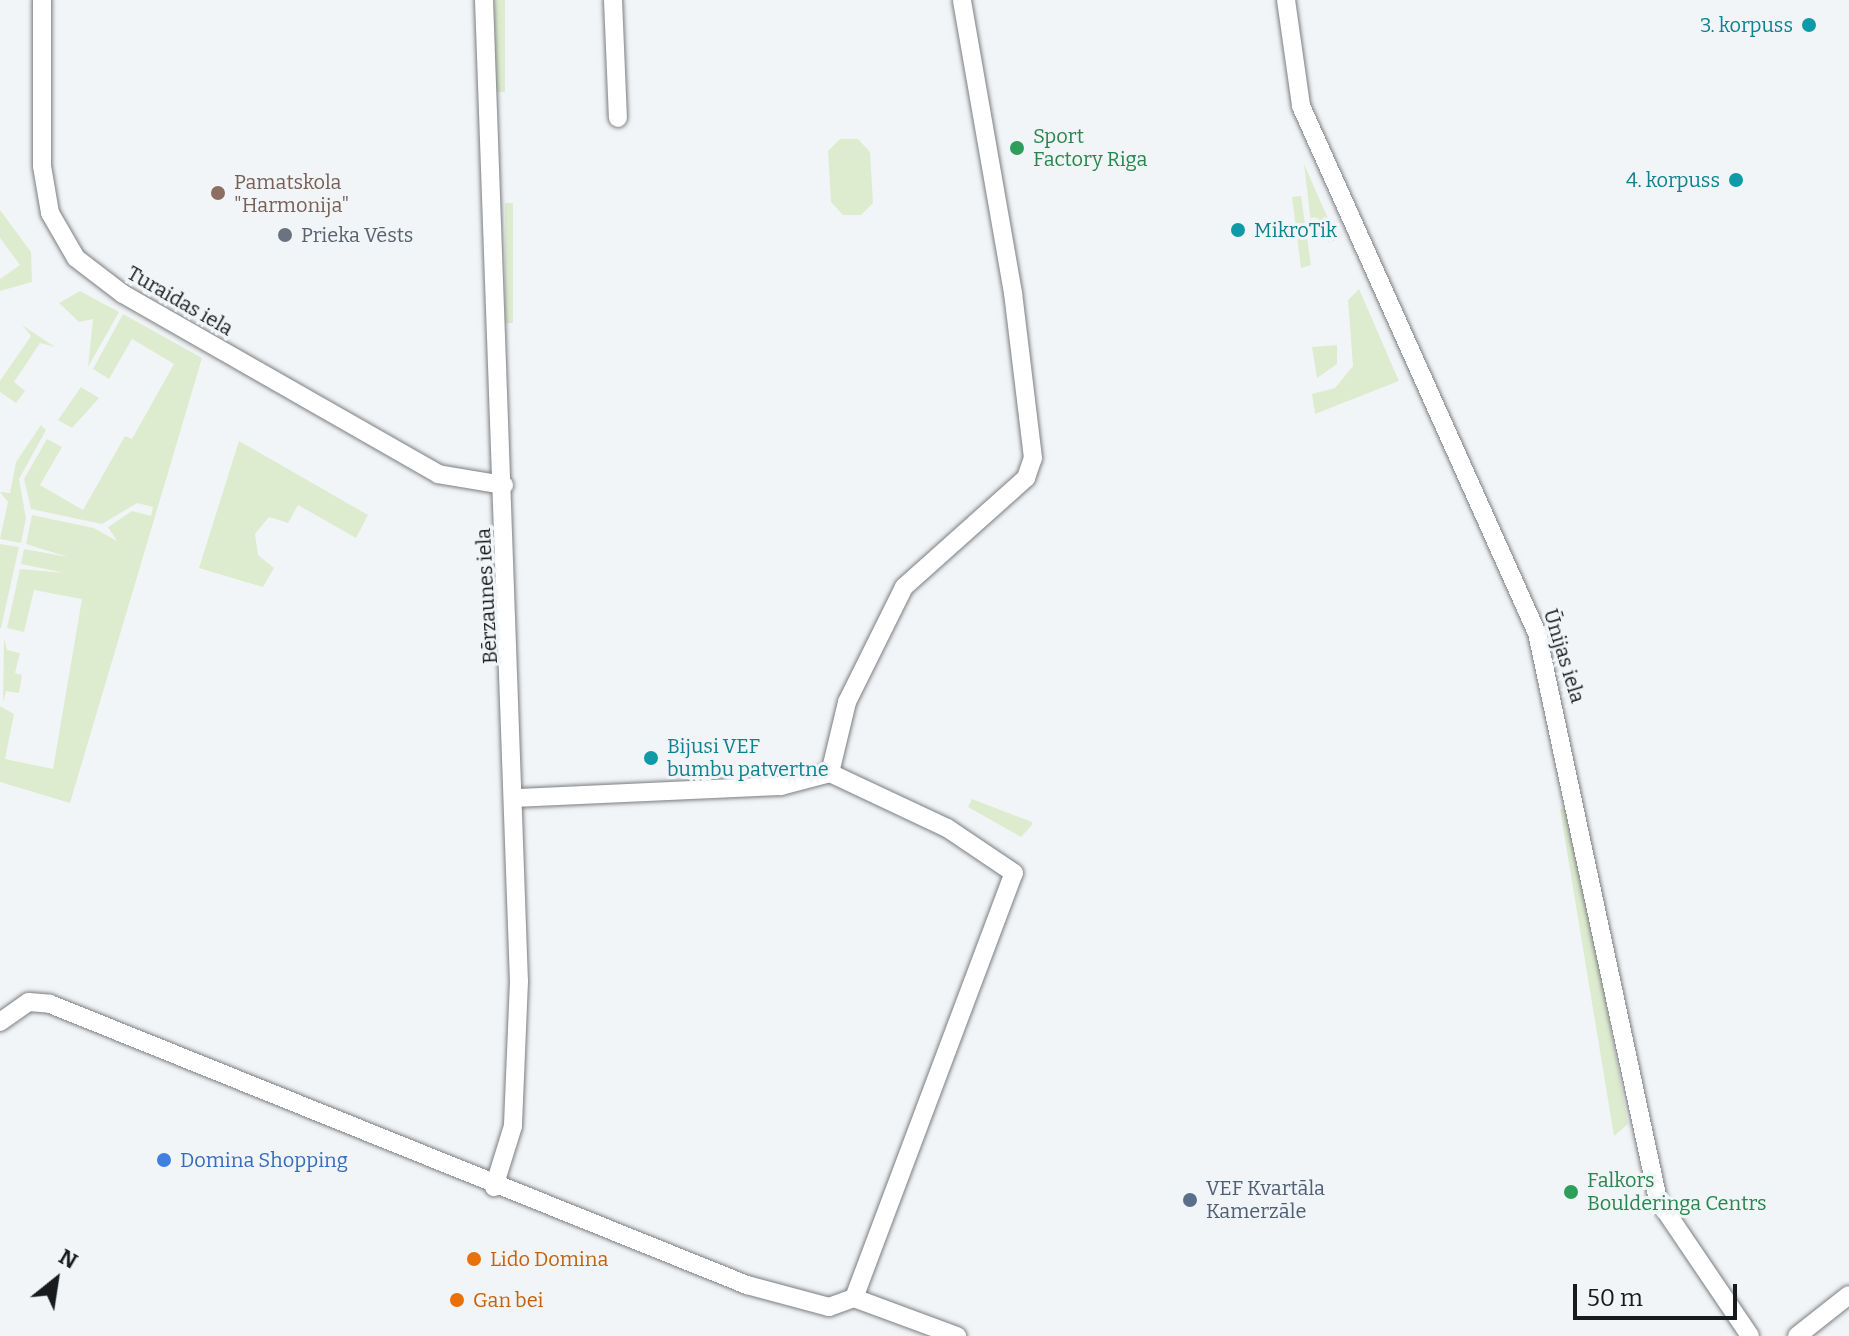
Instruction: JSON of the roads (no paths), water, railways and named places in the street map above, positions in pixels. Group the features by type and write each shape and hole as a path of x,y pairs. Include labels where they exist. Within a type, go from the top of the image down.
{"street":[{"name":"Turaidas iela","path":"42,0 42,166 61,237 97,277 438,474 504,485"},
{"name":"Bērzaunes iela","path":"484,0 517,798 513,1126 494,1187"},
{"path":"613,0 618,118"},
{"path":"830,773 847,702 904,587 1026,478 1033,458 1013,293 962,0"},
{"name":"Ūnijas iela","path":"1286,0 1301,106 1537,633 1658,1200 1750,1336"},
{"path":"517,798 781,786 830,773 947,828 1014,873 854,1298"},
{"path":"0,1022 29,1002 50,1004 494,1187 747,1285 829,1307 854,1298 957,1336"},
{"path":"1797,1336 1849,1295"}],"place":[{"name":"3. korpuss","path":"1809,25"},
{"name":"Sport Factory Riga","path":"1017,148"},
{"name":"4. korpuss","path":"1736,180"},
{"name":"Pamatskola \"Harmonija\"","path":"218,193"},
{"name":"MikroTik","path":"1238,230"},
{"name":"Prieka Vēsts","path":"285,235"},
{"name":"Bijusi VEF bumbu patvertne","path":"651,758"},
{"name":"Domina Shopping","path":"164,1160"},
{"name":"Falkors Boulderinga Centrs","path":"1571,1192"},
{"name":"VEF Kvartāla Kamerzāle","path":"1190,1200"},
{"name":"Lido Domina","path":"474,1259"},
{"name":"Gan bei","path":"457,1300"}]}
